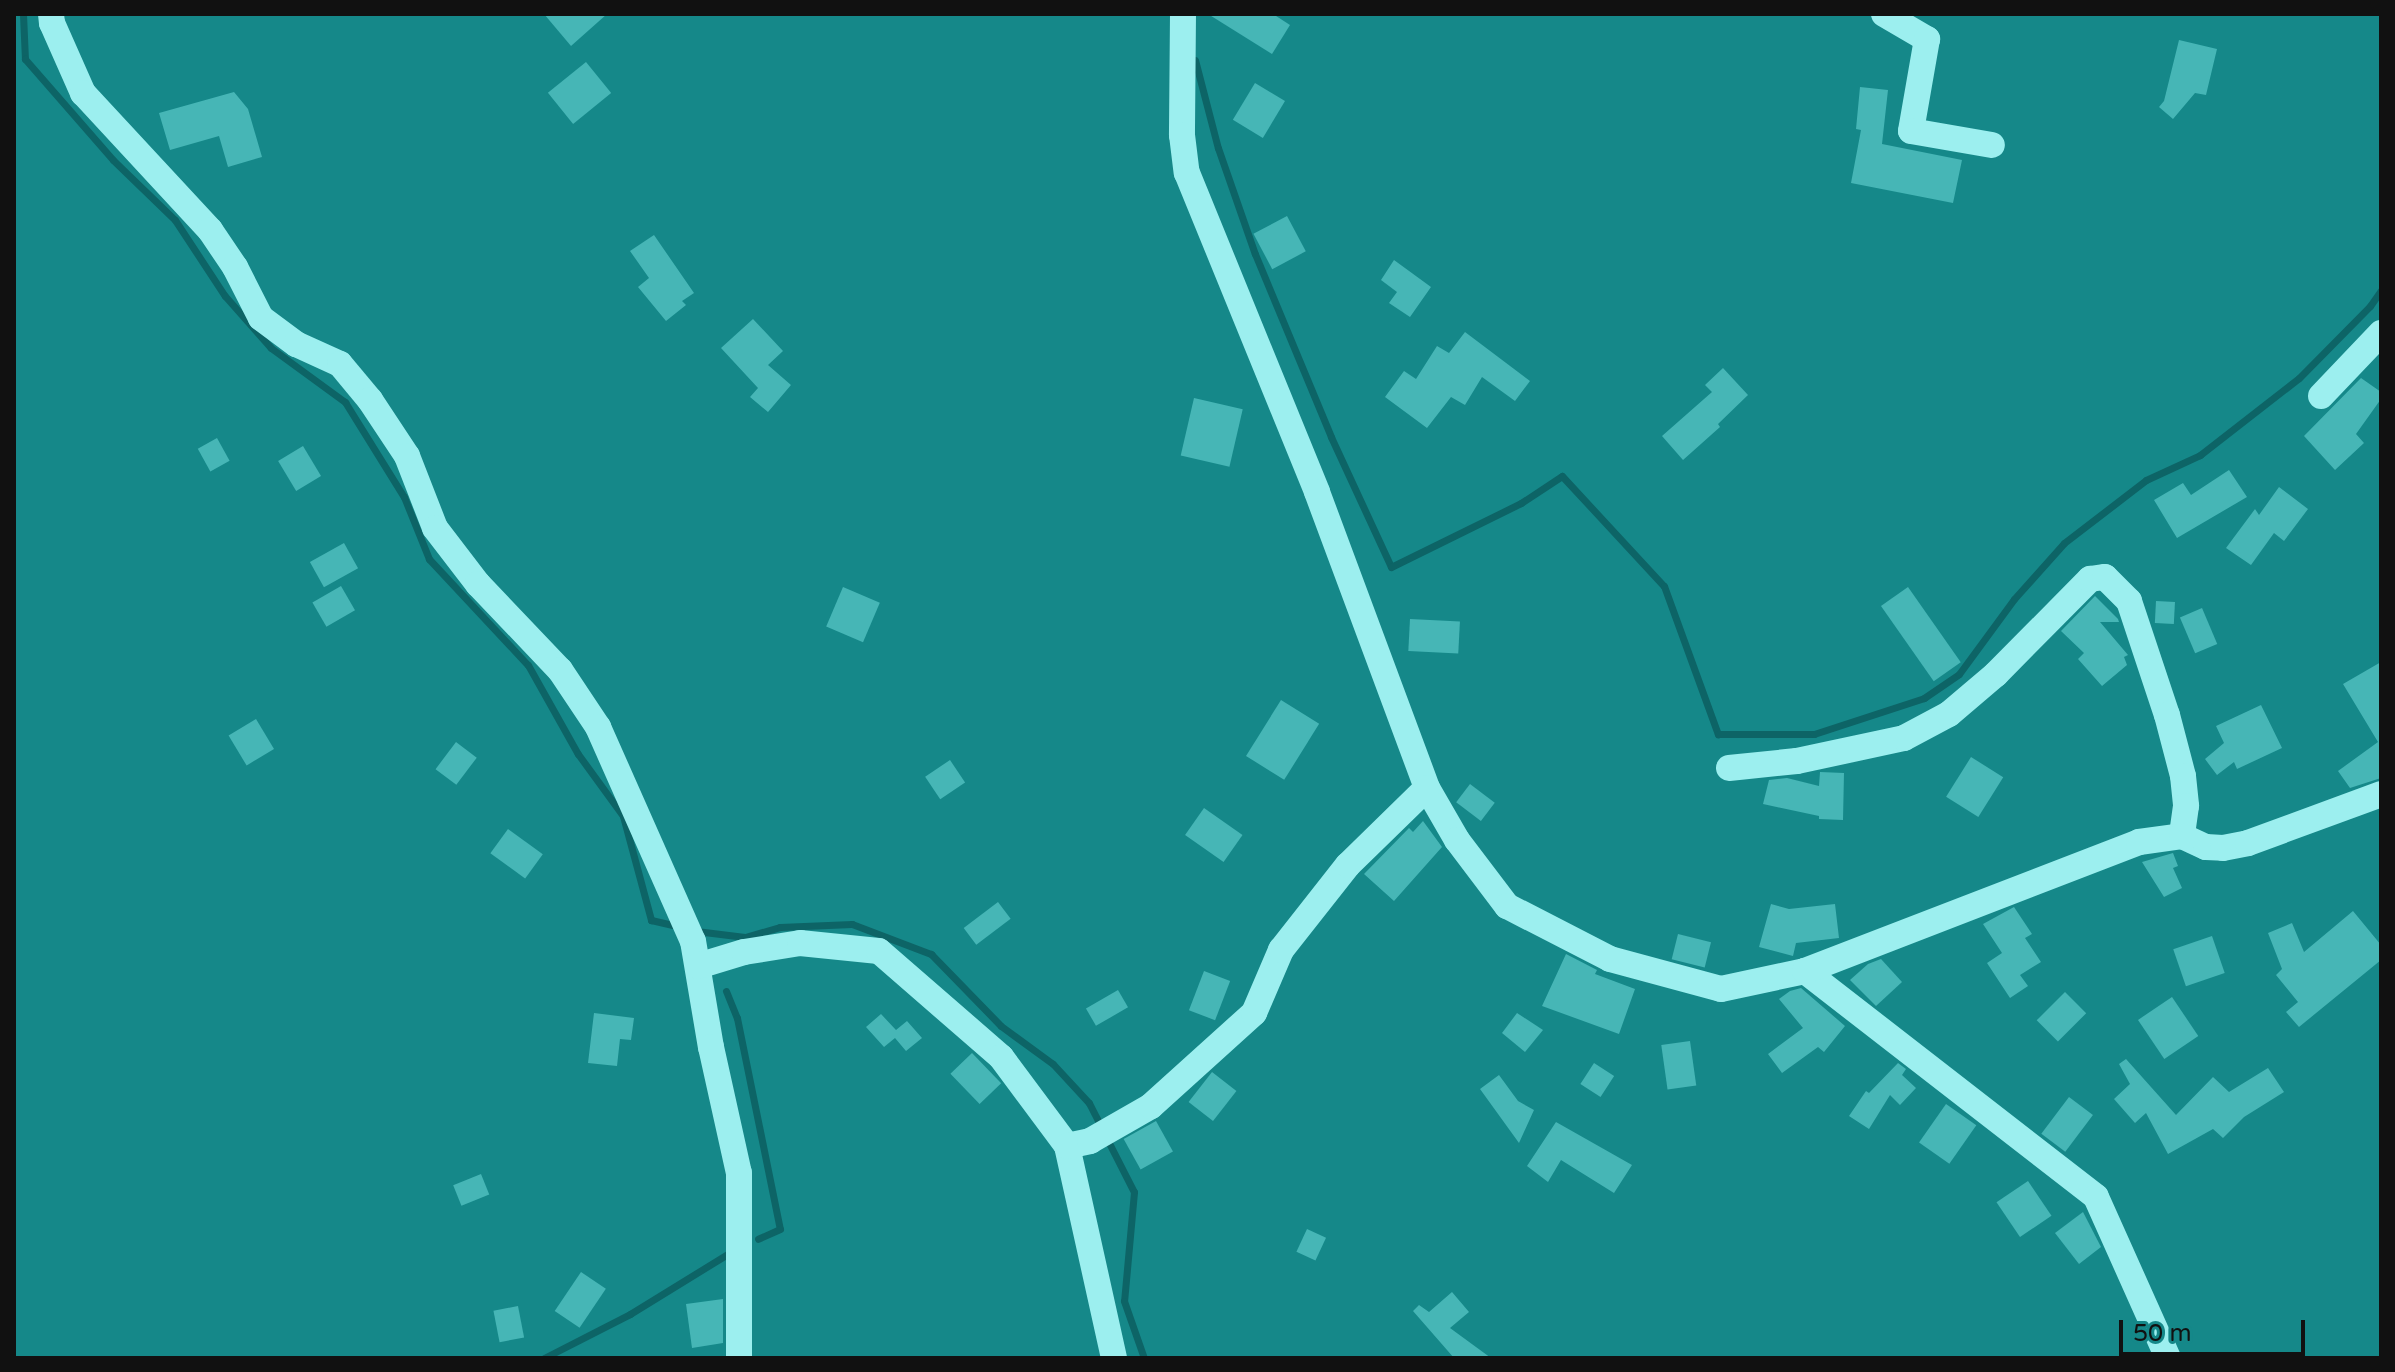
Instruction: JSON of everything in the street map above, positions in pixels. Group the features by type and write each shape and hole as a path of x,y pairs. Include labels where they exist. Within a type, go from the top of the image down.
{"street":[{"path":"51,14 52,23 83,93 210,230 235,267 261,318 296,344 340,364 370,400 407,456 435,528 478,584 560,670 598,727 676,901 695,954 711,1047 739,1173 739,1358"},
{"path":"1183,14 1182,135 1187,173 1317,492 1427,788 1457,840 1507,906 1610,959 1721,989 1805,971 2139,842 2182,836 2206,847 2223,848 2248,843 2381,794"},
{"path":"1884,14 1927,39 1911,131 1992,145"},
{"path":"2321,396 2381,333"},
{"path":"1729,768 1797,761 1904,738 1949,714 1996,674 2090,579 2105,577 2129,601 2167,715 2183,776 2186,806 2182,836"},
{"path":"1078,1143 1151,1106 1254,1013 1281,950 1348,865 1427,788"},
{"path":"695,954 744,952 800,943 879,951 1001,1057 1078,1143 1114,1358"},
{"path":"1805,971 2096,1197 2168,1358"}],"building":[{"path":"544,14 607,14 571,46"},
{"path":"1208,14 1273,14 1290,25 1272,54"},
{"path":"2179,40 2217,49 2206,95 2195,93 2173,119 2159,107 2164,101"},
{"path":"586,62 611,93 573,124 548,93"},
{"path":"1255,83 1285,101 1263,138 1233,120"},
{"path":"1860,87 1888,90 1882,144 1962,160 1953,203 1851,183 1861,130 1856,129"},
{"path":"234,92 248,109 262,157 228,167 219,136 170,150 159,113"},
{"path":"1287,216 1306,251 1272,269 1253,234"},
{"path":"654,235 694,293 682,301 686,305 666,321 638,287 649,278 630,251"},
{"path":"1394,260 1431,287 1410,317 1389,303 1397,292 1381,280"},
{"path":"753,319 783,351 768,365 791,385 768,412 750,397 758,388 721,348"},
{"path":"1465,332 1530,381 1515,401 1482,377 1465,405 1451,397 1427,428 1385,397 1404,371 1416,379 1437,346 1449,353"},
{"path":"1723,368 1748,395 1718,424 1720,427 1683,460 1662,436 1712,392 1705,385"},
{"path":"2361,378 2381,392 2381,399 2356,434 2364,443 2335,470 2304,436"},
{"path":"1194,398 1243,409 1229,467 1181,455"},
{"path":"217,438 230,461 210,471 198,449"},
{"path":"303,446 321,476 296,491 278,461"},
{"path":"2229,470 2247,497 2177,538 2154,500 2183,483 2191,495"},
{"path":"2279,487 2308,509 2284,541 2274,533 2251,565 2226,548 2255,509 2259,515"},
{"path":"344,543 358,568 324,587 310,562"},
{"path":"341,586 355,610 326,627 312,602"},
{"path":"843,587 880,603 863,642 826,627"},
{"path":"1908,587 1961,662 1934,681 1881,606"},
{"path":"2095,596 2118,619 2119,622 2100,622 2128,655 2124,657 2127,665 2102,686 2078,659 2084,653 2061,631"},
{"path":"2156,601 2175,602 2174,624 2155,623"},
{"path":"2202,608 2217,644 2195,653 2180,617"},
{"path":"1410,619 1460,622 1458,654 1408,651"},
{"path":"2381,662 2381,778 2350,788 2338,771 2378,742 2343,684"},
{"path":"1281,700 1319,724 1284,780 1246,756"},
{"path":"2261,705 2282,748 2237,769 2234,762 2217,775 2205,759 2224,743 2216,726"},
{"path":"256,719 274,749 247,765 229,735"},
{"path":"456,742 477,758 456,785 436,769"},
{"path":"1971,757 2003,777 1978,817 1946,797"},
{"path":"950,760 965,782 940,799 925,777"},
{"path":"1820,772 1844,773 1843,820 1819,819 1819,816 1763,804 1769,780 1787,778 1819,786"},
{"path":"1470,784 1495,803 1481,821 1456,802"},
{"path":"1204,808 1243,835 1224,862 1185,835"},
{"path":"1423,821 1442,847 1394,901 1364,874 1409,828 1413,832"},
{"path":"508,829 543,854 525,879 490,853"},
{"path":"2173,853 2178,866 2173,868 2182,888 2164,897 2142,862"},
{"path":"998,902 1011,919 976,945 964,928"},
{"path":"1771,904 1789,909 1835,904 1839,938 1796,943 1793,956 1759,947"},
{"path":"2014,907 2032,934 2025,938 2041,962 2020,975 2028,986 2010,998 1987,963 2002,953 1983,924"},
{"path":"2353,911 2381,945 2381,960 2299,1027 2286,1012 2298,1002 2276,975 2282,969 2268,933 2292,923 2304,952"},
{"path":"1678,934 1711,942 1705,967 1672,959"},
{"path":"2212,936 2225,973 2186,986 2173,949"},
{"path":"1566,954 1597,970 1595,974 1635,989 1619,1034 1542,1006"},
{"path":"1881,959 1902,982 1876,1006 1850,980 1868,964"},
{"path":"1204,971 1230,981 1215,1020 1189,1010"},
{"path":"1801,988 1845,1026 1824,1052 1818,1047 1782,1073 1768,1054 1803,1028 1779,999"},
{"path":"1118,990 1128,1007 1096,1026 1086,1008"},
{"path":"2065,992 2086,1013 2058,1041 2037,1020"},
{"path":"2172,997 2198,1036 2164,1059 2138,1020"},
{"path":"594,1013 634,1018 631,1040 620,1039 617,1066 588,1063"},
{"path":"1517,1013 1543,1030 1525,1052 1502,1033"},
{"path":"881,1014 896,1030 907,1021 922,1038 906,1051 895,1038 884,1047 866,1027"},
{"path":"1690,1041 1696,1086 1668,1090 1661,1045"},
{"path":"972,1053 1001,1083 980,1104 950,1074"},
{"path":"2126,1059 2176,1115 2213,1077 2229,1092 2268,1068 2284,1092 2244,1117 2223,1138 2213,1129 2168,1154 2146,1113 2135,1123 2114,1099 2130,1084 2119,1064"},
{"path":"1594,1063 1614,1076 1601,1097 1580,1084"},
{"path":"1898,1063 1906,1069 1902,1075 1916,1088 1900,1105 1890,1095 1869,1129 1849,1116 1866,1091 1869,1093"},
{"path":"1212,1072 1236,1091 1213,1121 1189,1102"},
{"path":"1499,1075 1518,1101 1534,1110 1519,1143 1480,1089"},
{"path":"2069,1097 2093,1115 2065,1152 2041,1134"},
{"path":"1946,1104 1976,1125 1949,1164 1919,1143"},
{"path":"1156,1121 1173,1152 1141,1170 1124,1139"},
{"path":"1556,1122 1632,1165 1614,1193 1561,1160 1548,1182 1527,1166"},
{"path":"481,1174 489,1194 461,1206 453,1185"},
{"path":"2028,1181 2051,1216 2020,1237 1996,1202"},
{"path":"2083,1212 2101,1247 2079,1264 2055,1233"},
{"path":"1307,1229 1326,1238 1315,1261 1296,1252"},
{"path":"581,1272 606,1289 580,1328 555,1311"},
{"path":"1452,1292 1469,1312 1450,1328 1491,1358 1454,1358 1413,1311 1419,1305 1429,1312"},
{"path":"723,1299 723,1343 692,1348 686,1304"},
{"path":"518,1306 524,1337 500,1342 493,1311"}],"waterway":[{"path":"23,14 25,59 113,160 175,220 225,296 271,348 345,402 404,497 429,559 528,665 578,754 623,816 651,920 681,927"},
{"path":"1195,60 1218,148 1255,254 1331,437 1391,567 1521,503 1562,476 1664,586 1718,734 1814,734 1924,698 1959,674 2014,599 2064,543 2146,480 2200,455 2299,378 2370,306 2381,290"},
{"path":"696,931 745,937 780,927 852,924 931,954 1001,1026 1053,1064 1089,1103 1102,1128"},
{"path":"726,991 737,1018 780,1229 758,1239"},
{"path":"1107,1139 1134,1192 1124,1301 1144,1358"},
{"path":"544,1358 630,1314 729,1253"}]}
